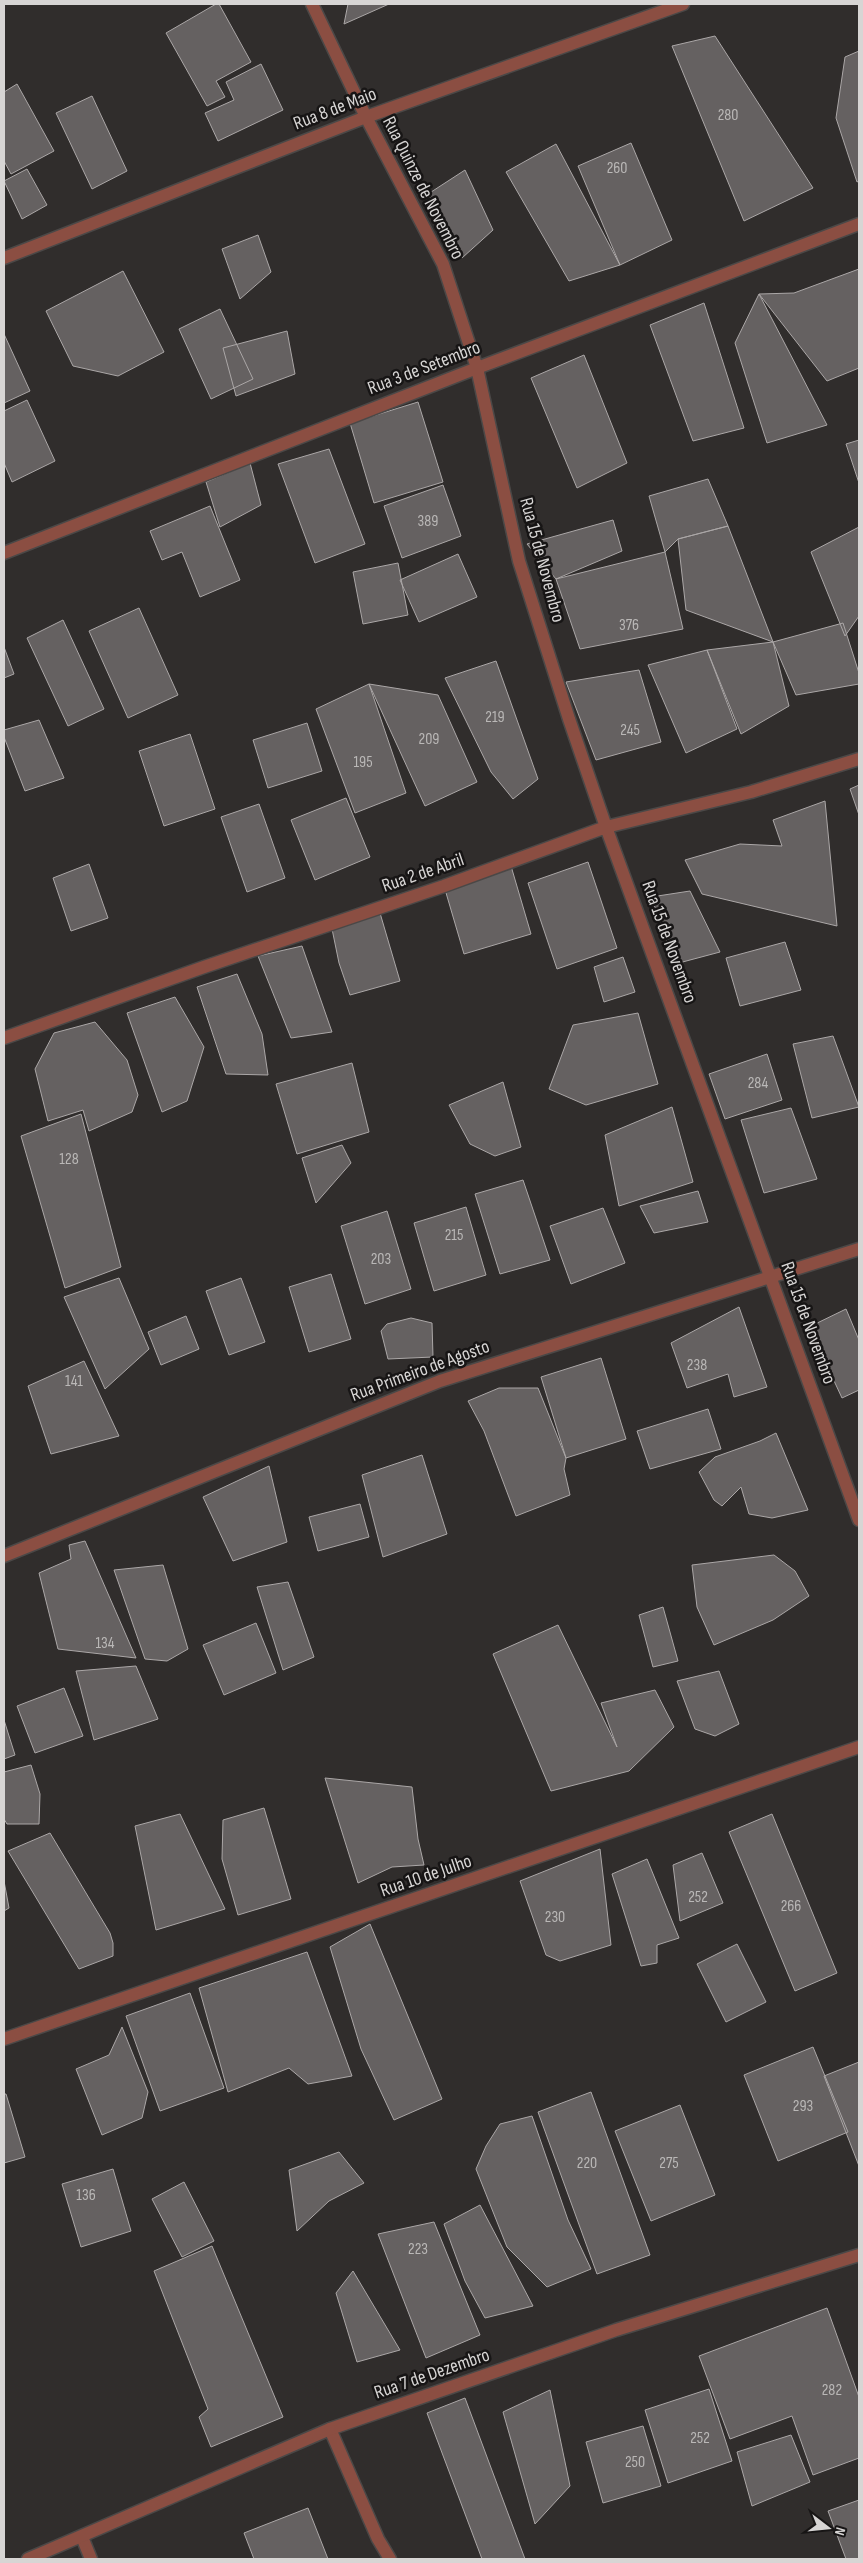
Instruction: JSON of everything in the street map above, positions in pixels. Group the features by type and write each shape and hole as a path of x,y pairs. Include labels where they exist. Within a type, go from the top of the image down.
{"street":[{"name":"Rua Quinze de Novembro","path":"312,4 366,117 443,264 477,368"},
{"name":"Rua 8 de Maio","path":"4,258 366,117 683,4"},
{"name":"Rua 3 de Setembro","path":"4,553 477,368 859,224"},
{"name":"Rua 15 de Novembro","path":"477,368 519,562 569,719 606,827 772,1276 859,1520"},
{"name":"Rua 2 de Abril","path":"4,1038 204,967 444,886 606,827 751,792 859,759"},
{"name":"Rua Primeiro de Agosto","path":"4,1556 440,1381 859,1249"},
{"name":"Rua 10 de Julho","path":"4,2039 859,1748"},
{"name":"Rua 7 de Dezembro","path":"28,2559 330,2429 616,2330 859,2255"},
{"path":"330,2429 378,2539 390,2559"},
{"path":"82,2537 91,2559"}],"building":[{"path":"219,4 251,62 216,81 225,97 207,106 166,33"},
{"path":"348,4 389,4 344,24"},
{"path":"715,36 813,188 744,221 672,46"},
{"path":"859,51 859,181 857,182 836,118 845,57"},
{"path":"261,64 283,110 218,141 205,113 234,100 226,82"},
{"path":"17,84 54,151 11,174 4,161 4,92"},
{"path":"92,96 127,171 92,189 56,113"},
{"path":"631,143 672,240 620,265 578,166"},
{"path":"556,144 620,265 569,281 506,172"},
{"path":"27,169 47,205 22,219 4,181"},
{"path":"465,170 493,230 462,258 428,194"},
{"path":"258,235 271,272 240,299 222,249"},
{"path":"859,269 859,368 827,381 759,294 794,293"},
{"path":"123,271 164,352 118,376 73,366 46,311"},
{"path":"759,294 827,425 767,443 735,343"},
{"path":"704,303 744,428 693,441 650,325"},
{"path":"220,309 253,379 211,399 179,329"},
{"path":"287,331 295,374 236,396 223,348"},
{"path":"4,334 30,391 4,403"},
{"path":"584,355 627,463 577,488 531,378"},
{"path":"27,400 55,461 12,482 4,463 4,411"},
{"path":"418,402 443,482 374,503 350,423"},
{"path":"859,440 859,483 846,444"},
{"path":"329,449 365,544 315,563 278,464"},
{"path":"250,463 261,505 220,527 206,482"},
{"path":"708,479 728,526 678,539 665,552 649,496"},
{"path":"443,485 461,536 402,558 384,506"},
{"path":"210,506 240,580 200,597 182,552 162,560 150,531"},
{"path":"613,520 622,551 556,579 527,544"},
{"path":"728,526 773,642 686,610 678,539"},
{"path":"859,527 859,616 845,636 811,552"},
{"path":"665,552 683,629 580,649 556,579"},
{"path":"458,554 477,597 419,622 400,580"},
{"path":"398,563 408,615 363,624 353,572"},
{"path":"139,608 178,695 128,718 89,631"},
{"path":"63,620 104,709 68,726 27,638"},
{"path":"843,623 859,673 859,684 796,695 773,642"},
{"path":"773,642 789,706 741,734 707,650"},
{"path":"4,647 14,674 4,678"},
{"path":"707,650 737,729 686,753 648,665"},
{"path":"496,661 538,779 513,799 491,772 445,678"},
{"path":"639,670 661,742 596,760 566,682"},
{"path":"369,684 406,793 355,813 316,709"},
{"path":"369,684 438,695 477,782 425,806"},
{"path":"39,720 64,778 25,791 4,737 4,730"},
{"path":"307,723 322,771 268,788 253,740"},
{"path":"190,734 215,809 164,826 139,751"},
{"path":"859,785 859,815 850,789"},
{"path":"346,798 370,857 315,880 291,820"},
{"path":"825,801 837,926 702,894 685,860 740,844 782,846 773,820"},
{"path":"259,804 285,878 247,892 221,817"},
{"path":"588,862 617,948 557,969 528,883"},
{"path":"89,864 108,918 71,931 53,878"},
{"path":"511,866 531,934 464,954 444,886"},
{"path":"690,891 720,952 675,964 651,897"},
{"path":"380,913 400,981 350,995 339,963 331,924"},
{"path":"785,942 801,990 740,1006 726,958"},
{"path":"302,946 332,1032 291,1038 258,956"},
{"path":"623,957 635,992 604,1002 594,967"},
{"path":"237,974 262,1034 268,1075 226,1074 197,987"},
{"path":"175,997 204,1047 187,1101 162,1112 127,1013"},
{"path":"638,1013 658,1084 586,1105 549,1089 573,1025"},
{"path":"95,1022 127,1060 138,1095 132,1112 89,1131 83,1110 48,1121 35,1069 54,1033"},
{"path":"833,1036 859,1107 812,1118 793,1044"},
{"path":"767,1054 782,1100 725,1119 709,1074"},
{"path":"352,1063 369,1132 297,1154 276,1084"},
{"path":"503,1082 521,1147 495,1156 470,1144 449,1105"},
{"path":"672,1107 693,1182 619,1206 605,1135"},
{"path":"791,1108 817,1179 764,1193 741,1120"},
{"path":"81,1114 121,1267 65,1288 21,1136"},
{"path":"342,1145 351,1163 316,1203 302,1158"},
{"path":"523,1180 550,1260 500,1274 475,1194"},
{"path":"698,1191 708,1222 654,1233 640,1206"},
{"path":"466,1207 486,1275 434,1291 414,1223"},
{"path":"603,1208 625,1263 571,1284 550,1226"},
{"path":"387,1211 411,1289 365,1304 341,1226"},
{"path":"331,1274 351,1339 309,1352 289,1287"},
{"path":"119,1278 149,1349 105,1389 64,1297"},
{"path":"241,1278 265,1342 229,1355 206,1291"},
{"path":"739,1307 767,1387 734,1397 728,1374 687,1388 671,1343"},
{"path":"846,1309 859,1340 859,1390 842,1398 809,1327"},
{"path":"186,1316 199,1349 161,1365 148,1332"},
{"path":"411,1318 432,1323 433,1357 388,1359 381,1331 387,1324"},
{"path":"601,1358 626,1439 566,1458 541,1377"},
{"path":"84,1361 119,1436 51,1454 28,1386"},
{"path":"499,1388 538,1388 566,1458 564,1469 570,1495 516,1516 484,1431 468,1401"},
{"path":"708,1409 721,1449 650,1469 637,1431"},
{"path":"776,1433 808,1510 772,1518 749,1514 741,1487 722,1506 714,1500 699,1472 715,1457 760,1441"},
{"path":"422,1455 447,1534 383,1557 362,1475"},
{"path":"269,1466 287,1542 233,1561 203,1497"},
{"path":"360,1504 369,1537 318,1551 309,1517"},
{"path":"85,1541 136,1658 58,1649 39,1573 71,1559 69,1545"},
{"path":"774,1555 795,1571 809,1596 773,1620 714,1645 697,1607 692,1565"},
{"path":"163,1565 188,1649 167,1661 145,1659 114,1570"},
{"path":"288,1582 314,1657 283,1670 257,1587"},
{"path":"663,1607 678,1661 653,1667 639,1615"},
{"path":"256,1623 276,1673 224,1695 203,1645"},
{"path":"558,1625 617,1747 601,1703 655,1690 674,1727 629,1771 551,1791 493,1654"},
{"path":"136,1666 158,1719 94,1740 76,1671"},
{"path":"719,1671 739,1724 715,1736 695,1729 677,1681"},
{"path":"64,1688 83,1736 35,1753 17,1706"},
{"path":"4,1720 15,1755 4,1759"},
{"path":"31,1765 40,1794 39,1824 7,1824 4,1819 4,1772"},
{"path":"325,1778 412,1787 418,1839 424,1865 392,1867 358,1883"},
{"path":"264,1808 291,1899 238,1915 222,1859 223,1820"},
{"path":"180,1814 225,1909 156,1930 135,1826"},
{"path":"772,1814 837,1973 795,1991 729,1832"},
{"path":"50,1833 110,1933 113,1943 113,1956 79,1969 8,1851"},
{"path":"600,1849 611,1945 560,1961 546,1955 520,1881"},
{"path":"702,1853 723,1903 680,1921 673,1865"},
{"path":"647,1859 679,1938 657,1945 657,1963 641,1966 612,1874"},
{"path":"4,1881 9,1908 4,1911"},
{"path":"370,1924 442,2099 394,2120 361,2049 330,1947"},
{"path":"737,1944 766,2002 726,2022 697,1964"},
{"path":"307,1952 352,2076 308,2084 289,2068 228,2092 199,1988"},
{"path":"190,1993 224,2088 160,2111 126,2016"},
{"path":"122,2027 148,2092 142,2118 102,2135 76,2069 109,2055"},
{"path":"813,2047 848,2132 778,2161 744,2075"},
{"path":"859,2062 859,2166 824,2076"},
{"path":"591,2092 650,2255 597,2274 538,2112"},
{"path":"4,2094 6,2094 25,2157 4,2163"},
{"path":"680,2105 715,2195 651,2221 615,2131"},
{"path":"532,2116 568,2220 591,2269 547,2287 507,2247 476,2169 486,2146 500,2124"},
{"path":"339,2152 364,2183 329,2201 297,2231 289,2170"},
{"path":"113,2169 131,2231 81,2247 62,2184"},
{"path":"184,2182 214,2241 182,2257 152,2199"},
{"path":"480,2205 533,2306 485,2318 465,2281 444,2224"},
{"path":"434,2222 480,2335 426,2358 378,2234"},
{"path":"212,2246 283,2417 211,2447 199,2417 208,2409 154,2271"},
{"path":"353,2271 400,2350 357,2362 336,2293"},
{"path":"827,2308 859,2397 859,2458 813,2475 792,2416 730,2439 699,2356"},
{"path":"709,2389 732,2461 668,2483 645,2410"},
{"path":"550,2390 570,2486 535,2524 503,2412"},
{"path":"465,2398 525,2559 482,2559 427,2413"},
{"path":"643,2426 661,2486 603,2503 586,2442"},
{"path":"791,2435 810,2482 752,2506 737,2452"},
{"path":"859,2500 859,2559 846,2559 828,2511"},
{"path":"308,2508 328,2559 254,2559 244,2533"}]}
